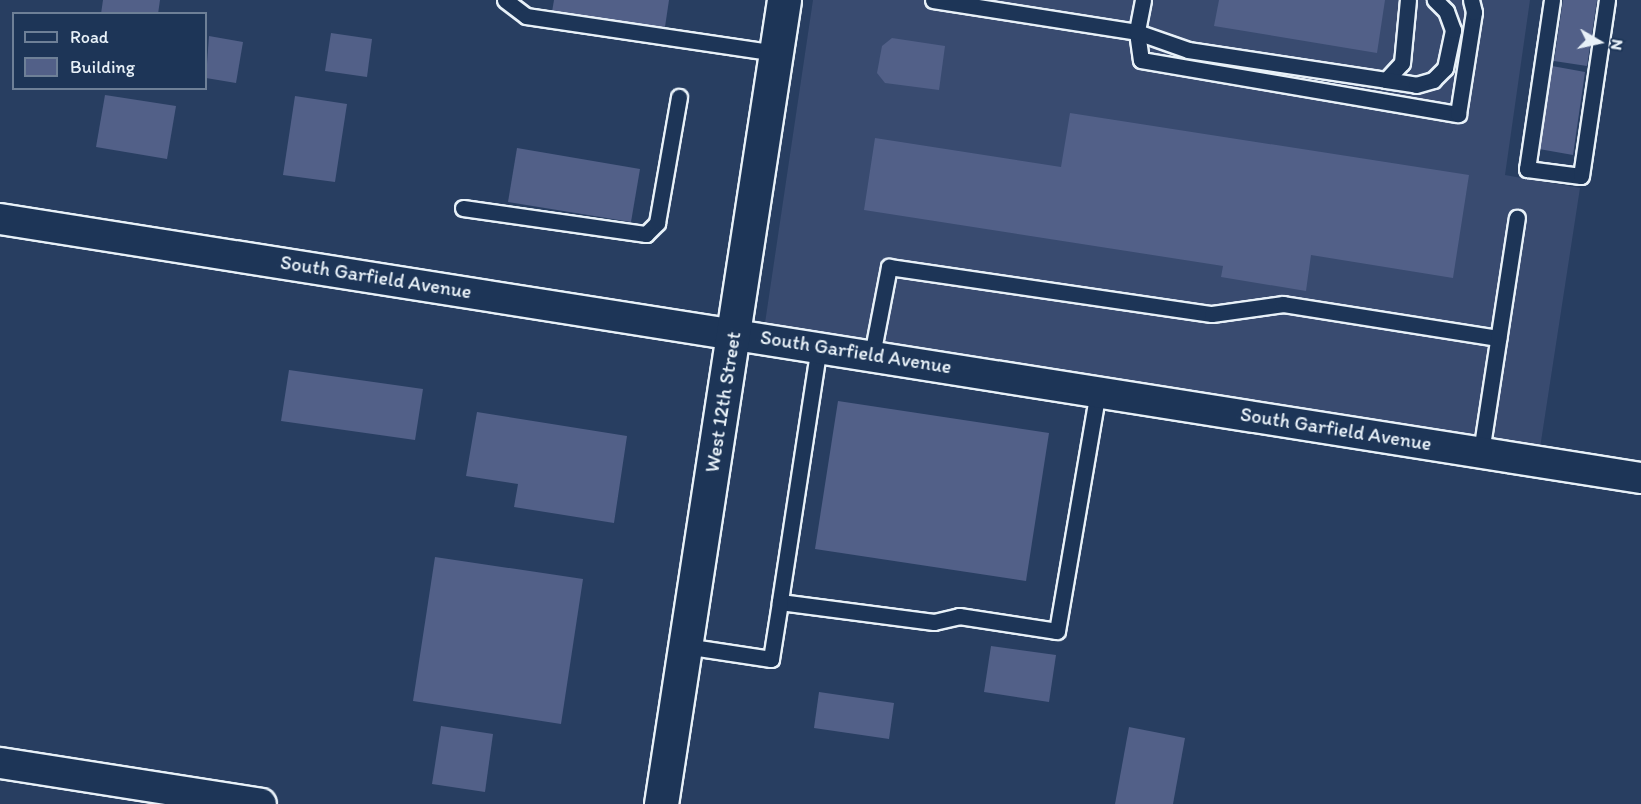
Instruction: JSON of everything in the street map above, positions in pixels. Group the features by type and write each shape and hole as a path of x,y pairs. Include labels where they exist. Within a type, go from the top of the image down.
{"main road":[{"name":"West 12th Street","path":"661,804 784,0"}],"street":[{"name":"South Garfield Avenue","path":"0,219 819,346 1641,478"},
{"path":"0,763 261,804"}],"lane":[{"path":"505,0 526,15 776,53"},
{"path":"933,0 1137,32 1188,50 1416,85 1433,80 1445,68 1453,30 1446,11 1435,0"},
{"path":"1143,0 1137,32 1141,60 1458,114 1474,12 1471,0"},
{"path":"1386,80 1402,63 1408,0"},
{"path":"1552,0 1527,168 1581,176 1606,0"},
{"path":"463,208 646,234 657,222 679,97"},
{"path":"1481,453 1517,218"},
{"path":"872,355 889,267 1212,314 1283,304 1498,338"},
{"path":"685,646 771,658 819,346"},
{"path":"780,602 934,622 959,616 1057,631 1098,391"}],"shaded area":[{"path":"813,0 1530,0 1505,175 1580,188 1540,448 765,323"}],"building":[{"path":"103,0 160,0 158,12 101,12"},
{"path":"554,0 669,0 665,27 552,12"},
{"path":"1219,0 1385,0 1377,53 1214,26"},
{"path":"1563,0 1597,0 1587,66 1554,61"},
{"path":"331,33 372,39 367,77 325,71"},
{"path":"209,36 243,42 236,83 207,78"},
{"path":"892,38 945,46 939,90 885,83 877,73 882,46"},
{"path":"1552,66 1585,72 1573,155 1539,149"},
{"path":"105,95 176,106 167,159 96,147"},
{"path":"295,96 347,104 335,182 283,175"},
{"path":"1070,113 1469,175 1453,278 1311,255 1306,291 1221,277 1223,266 864,210 875,138 1061,167"},
{"path":"517,148 640,169 631,222 508,202"},
{"path":"289,370 423,389 415,440 281,421"},
{"path":"838,401 1049,433 1026,581 815,549"},
{"path":"477,412 627,436 614,523 514,507 518,484 466,476"},
{"path":"435,557 583,579 561,724 413,701"},
{"path":"991,646 1056,655 1049,702 984,692"},
{"path":"819,692 894,703 889,739 814,728"},
{"path":"441,726 493,734 485,792 432,784"},
{"path":"1129,727 1185,738 1173,804 1115,804"}]}
